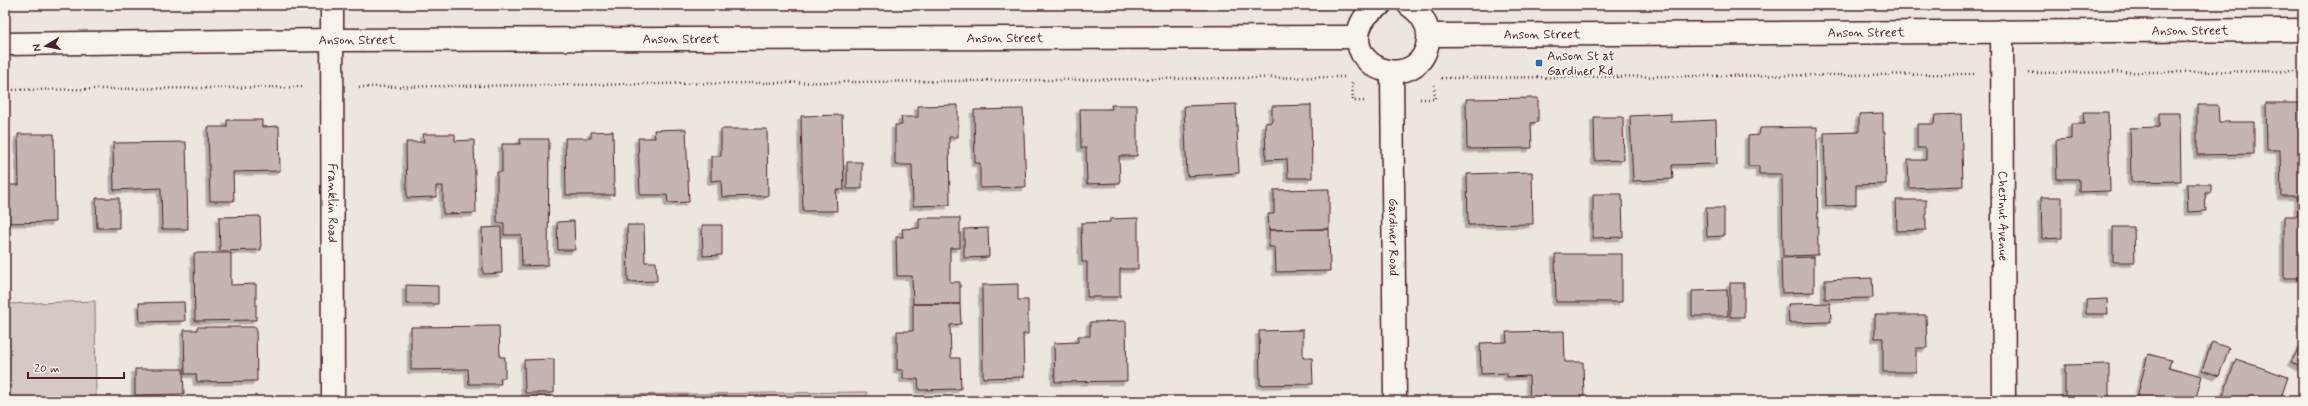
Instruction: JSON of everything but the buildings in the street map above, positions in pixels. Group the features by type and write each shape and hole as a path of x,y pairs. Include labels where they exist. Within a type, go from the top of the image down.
{"street":[{"name":"Franklin Road","path":"332,5 334,401"},
{"path":"1380,5 1372,9 1360,24 1358,37 1360,51 1368,62 1379,69 1392,73 1408,70 1418,62 1427,51 1429,35 1425,22 1418,11 1409,5"},
{"name":"Anson Street","path":"1429,35 2303,30"},
{"name":"Chestnut Avenue","path":"2002,31 2004,401"},
{"name":"Anson Street","path":"5,44 331,40 1358,37"},
{"name":"Gardiner Road","path":"1392,73 1395,401"}],"path":[{"path":"5,90 1352,77 1353,101 1435,99 1434,78 2303,71"}],"shaded area":[{"path":"1106,5 1372,5 1372,8 1106,9"},
{"path":"95,301 96,401 5,401 5,304"},
{"path":"867,392 867,401 605,401 605,395"}],"place":[{"name":"Anson St at Gardiner Rd","path":"1539,63"}]}
